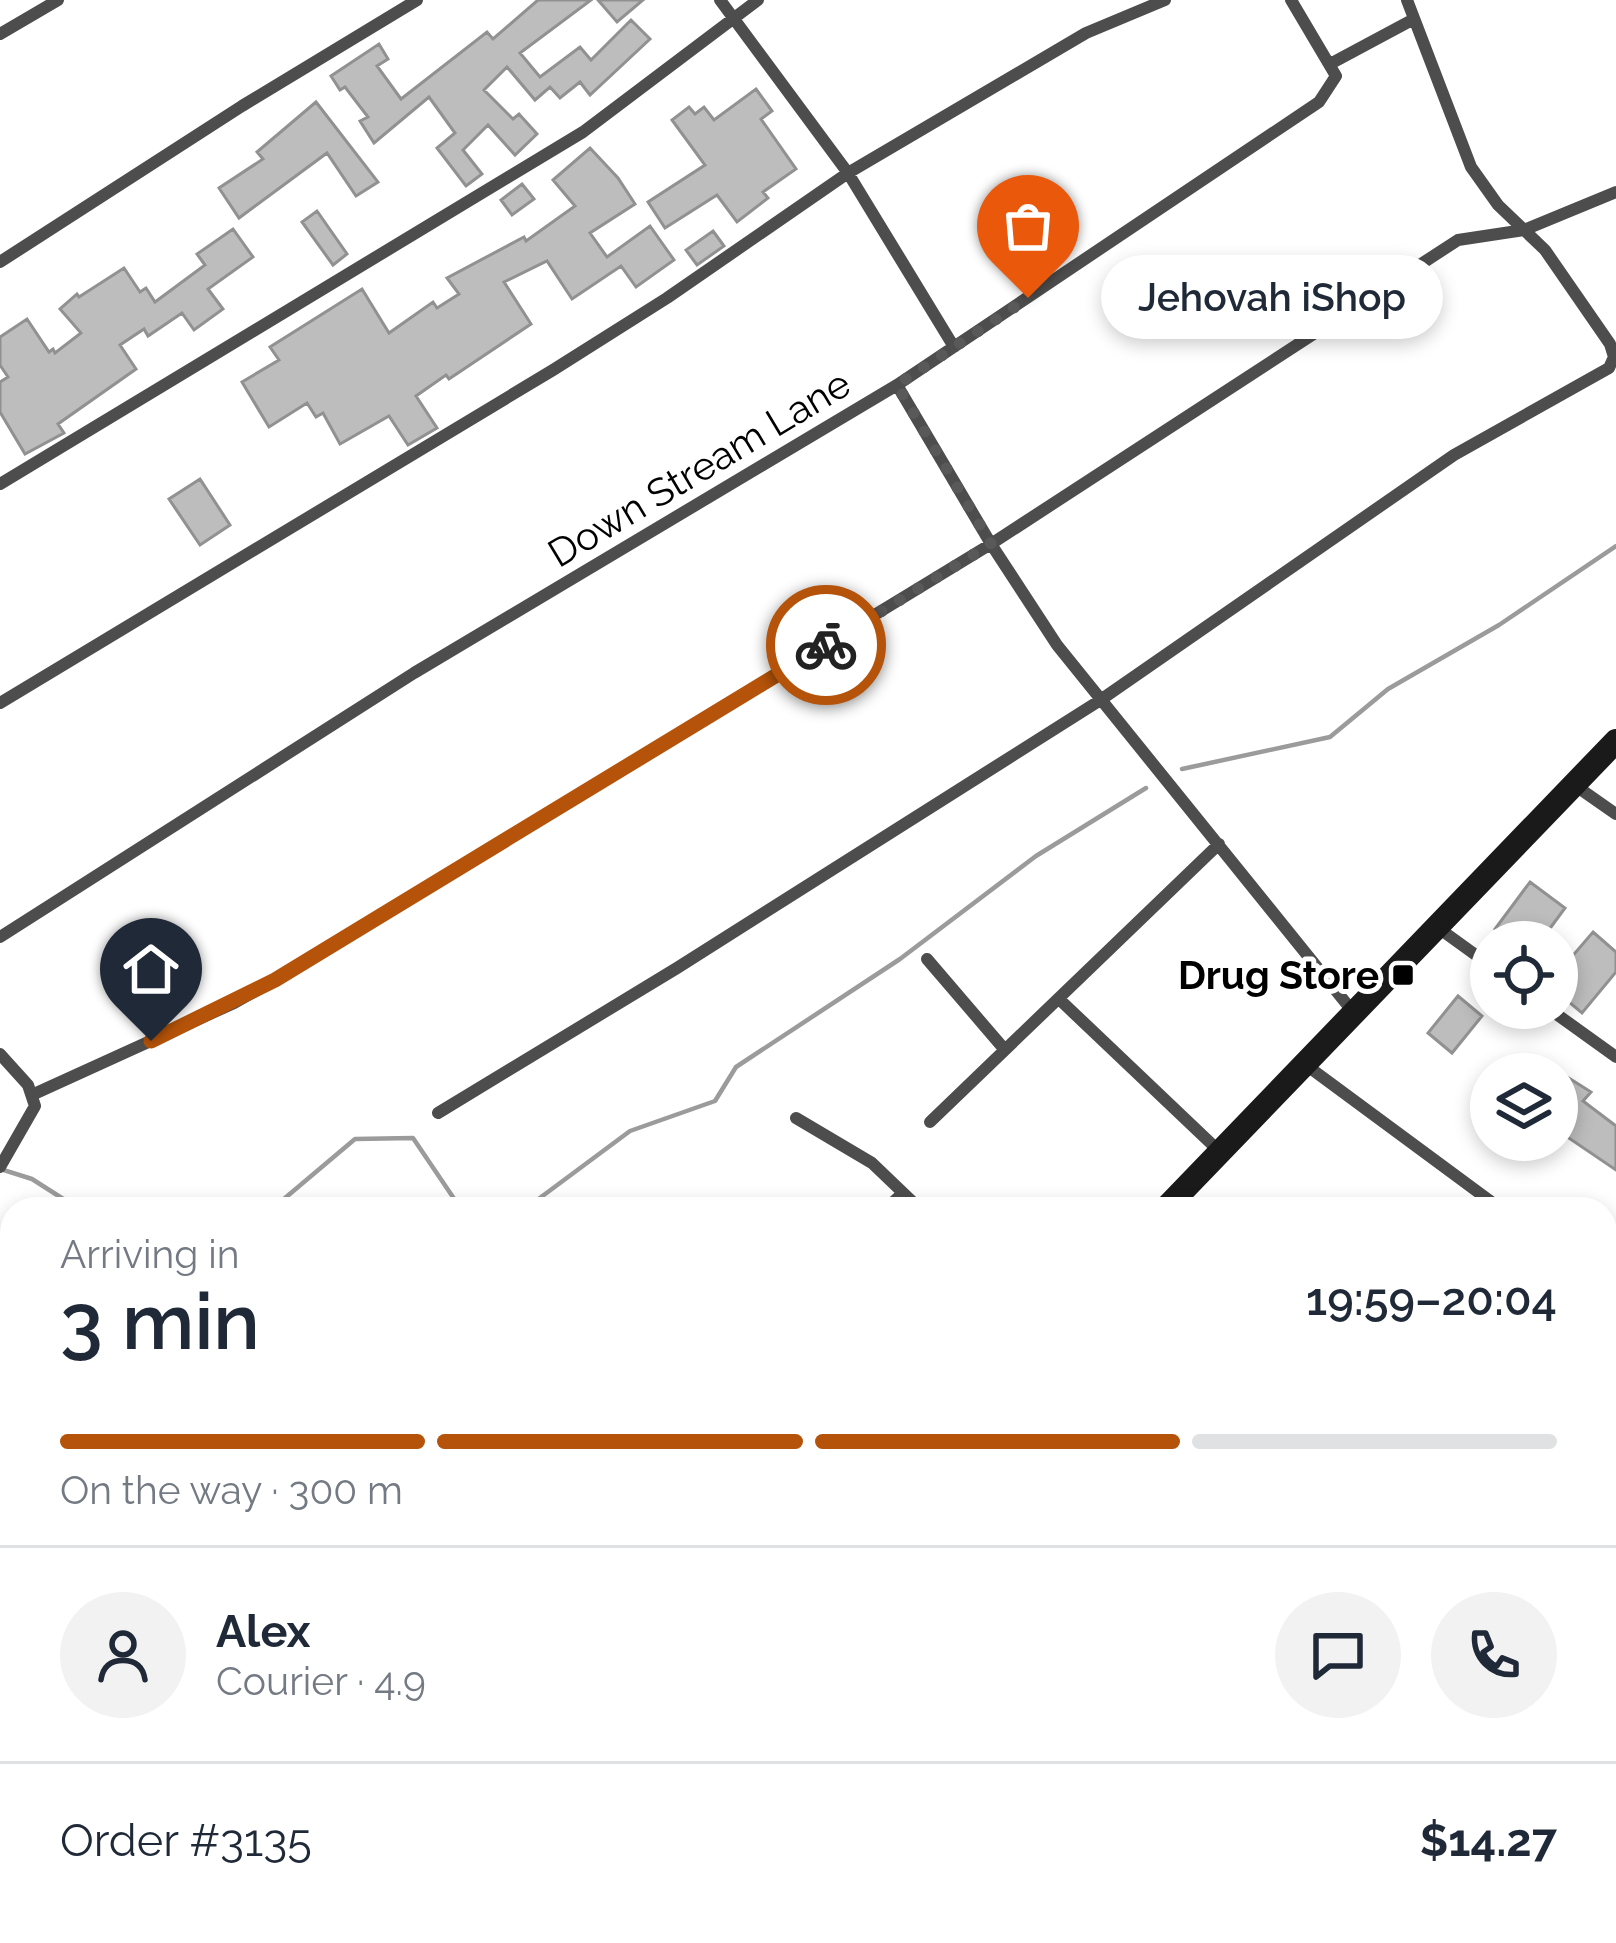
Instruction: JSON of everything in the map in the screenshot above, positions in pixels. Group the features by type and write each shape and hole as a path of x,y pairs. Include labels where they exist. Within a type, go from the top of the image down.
{"main road":[{"path":"1182,1197 1616,741"}],"street":[{"path":"0,34 58,0"},
{"path":"0,262 417,0"},
{"path":"719,0 848,173 954,347"},
{"path":"0,484 583,132 758,0"},
{"path":"0,703 553,370 848,173 1086,33 1165,0"},
{"path":"1291,0 1330,64 1414,19"},
{"path":"438,1113 1099,701 1454,455 1609,368 1614,357 1610,344 1545,250 1498,205 1472,167 1407,0"},
{"name":"Down Stream Lane","path":"0,937 414,673 897,385 1319,102 1336,76 1330,64"},
{"path":"34,1094 275,980 991,544 1458,240 1525,230 1616,192"},
{"path":"897,385 1057,645 1355,1014"},
{"path":"1572,782 1616,814"},
{"path":"930,1122 1219,844"},
{"path":"1437,927 1470,951"},
{"path":"927,959 1005,1050"},
{"path":"1059,999 1220,1152"},
{"path":"1577,1029 1616,1057"},
{"path":"0,1054 34,1094 35,1106 0,1167"},
{"path":"1306,1065 1486,1197"},
{"path":"796,1118 872,1163 906,1197"},
{"path":"899,1197 902,1194"}],"building":[{"path":"538,0 591,0 520,53 540,77 580,47 591,60 631,20 650,39 590,95 580,82 560,98 550,87 535,100 507,67 484,90 513,119 519,114 537,134 515,155 488,125 463,150 482,174 466,186 437,148 455,133 429,97 374,143 360,121 368,117 331,76 379,44 388,59 377,66 401,99 487,32 493,39"},
{"path":"598,0 643,0 617,22"},
{"path":"756,89 772,111 761,119 796,169 763,192 768,198 737,222 717,195 665,228 648,202 705,165 672,120 689,107 695,114 704,107 714,120"},
{"path":"316,102 378,182 356,196 327,153 239,218 219,188 263,159 257,152"},
{"path":"590,148 635,204 590,233 607,257 650,226 674,260 636,287 621,266 572,299 547,261 504,282 531,324 416,396 437,428 408,445 389,416 340,444 323,413 316,417 307,403 269,427 242,382 279,360 270,347 362,289 389,333 433,302 437,308 459,294 447,278 524,237 526,241 575,206 553,180"},
{"path":"522,184 534,199 512,215 501,200"},
{"path":"317,211 347,254 333,265 302,222"},
{"path":"233,229 253,257 208,289 223,309 194,330 182,313 148,336 144,329 120,345 136,369 58,424 64,433 25,454 0,412 0,382 8,377 0,365 0,337 27,319 49,352 53,349 55,353 81,333 60,309 77,294 124,268 140,292 146,288 155,302 205,265 197,254"},
{"path":"713,231 724,246 697,265 686,250"},
{"path":"200,479 230,525 200,545 169,499"},
{"path":"1530,882 1565,908 1555,921 1501,921"},
{"path":"1593,932 1616,952 1616,972 1582,1013 1578,1010 1578,950"},
{"path":"1458,996 1470,1006 1471,1029 1452,1053 1428,1033"},
{"path":"1578,1084 1591,1092 1583,1101 1616,1126 1616,1170 1578,1144"}],"waterway":[{"path":"1182,769 1330,737 1388,689 1499,625 1616,546"},
{"path":"541,1197 630,1131 715,1101 736,1067 900,959 1036,856 1146,788"},
{"path":"286,1197 355,1139 413,1138 453,1197"},
{"path":"0,1169 32,1179 60,1197"}],"way so far":[{"path":"826,645 991,544 897,385 1028,298"}],"place":[{"name":"Jehovah iShop","path":"1028,298"},
{"name":"Drug Store","path":"1403,975"}],"route":[{"path":"151,1041 275,980 826,645"}]}
